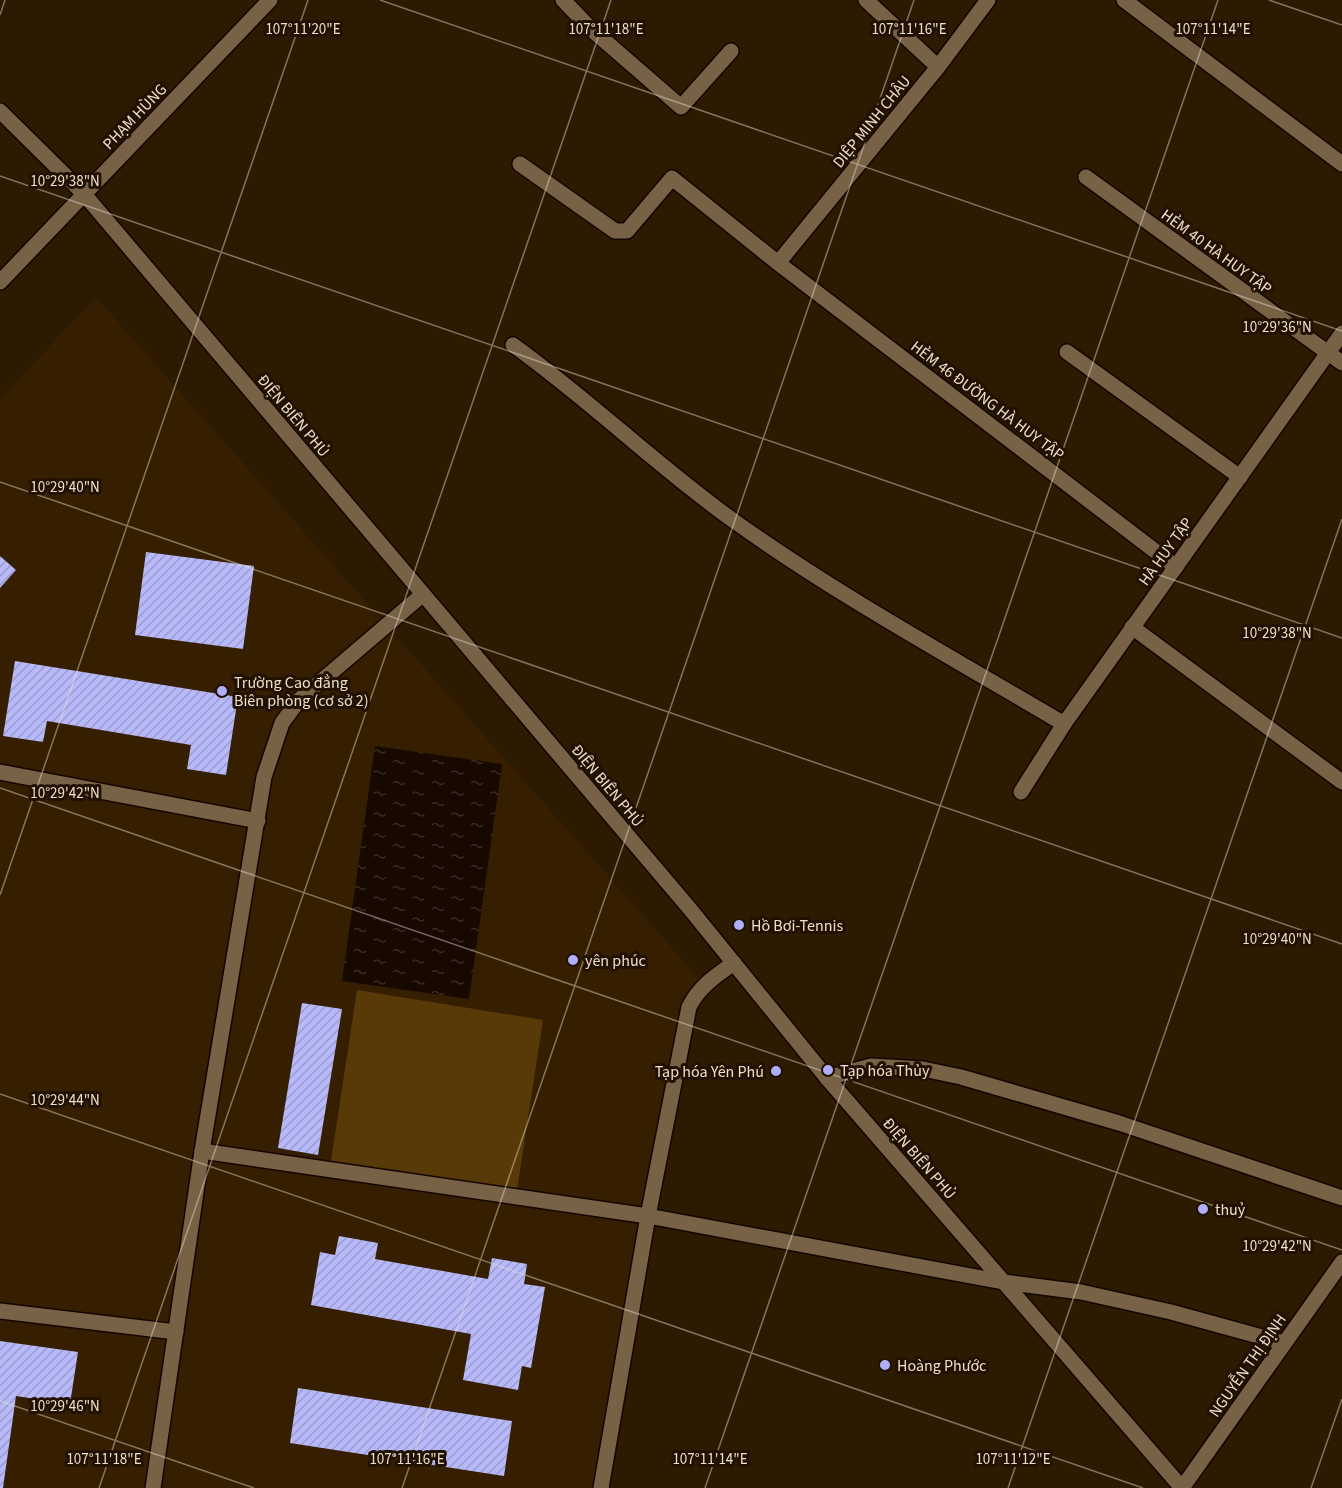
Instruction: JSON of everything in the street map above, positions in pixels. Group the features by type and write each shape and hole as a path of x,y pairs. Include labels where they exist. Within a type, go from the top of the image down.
{"street":[{"name":"PHẠM HÙNG","path":"0,282 270,0"},
{"path":"563,0 591,29 681,107 731,51"},
{"path":"866,0 938,67"},
{"name":"DIỆP MINH CHÂU","path":"778,263 938,67 988,0"},
{"path":"1124,0 1342,164"},
{"name":"ĐIỆN BIÊN PHỦ","path":"0,111 84,194 734,963 827,1078 1182,1488"},
{"name":"HẺM 46 ĐƯỜNG HÀ HUY TẬP","path":"520,164 615,231 627,231 672,178 778,263 1176,567"},
{"name":"HẺM 40 HÀ HUY TẬP","path":"1086,177 1342,363"},
{"name":"HÀ HUY TẬP","path":"1021,792 1064,724 1342,333"},
{"path":"513,345 554,375 732,520 852,598 1064,724"},
{"path":"1067,352 1240,477"},
{"path":"158,1487 176,1332 202,1151 264,777 282,723 299,700 422,595"},
{"path":"1132,627 1342,782"},
{"path":"0,772 258,821"},
{"path":"601,1488 648,1216 689,1007 695,994 707,982 734,963"},
{"path":"827,1078 871,1066 922,1069 961,1077 1119,1123 1342,1198"},
{"path":"202,1151 648,1216 1003,1282 1081,1292 1171,1312 1284,1343"},
{"name":"NGUYỄN THỊ ĐỊNH","path":"1182,1488 1342,1262"},
{"path":"0,1311 176,1332"}],"shaded area":[{"name":"Trường Cao đẳng Biên phòng (cơ sở 2)","path":"96,297 703,983 592,1488 0,1488 0,399"},
{"path":"357,990 543,1020 517,1190 331,1161"}],"water":[{"path":"375,746 502,764 469,999 342,981"}],"building":[{"path":"146,552 254,566 243,649 135,635"},
{"path":"0,556 16,570 0,588"},
{"path":"15,661 238,697 226,775 187,769 191,745 47,721 43,742 3,736"},
{"path":"302,1003 342,1009 318,1155 278,1148"},
{"path":"339,1236 378,1243 375,1259 488,1279 492,1258 527,1264 524,1284 545,1287 531,1368 522,1366 518,1390 463,1380 471,1334 311,1305 320,1252 335,1255"},
{"path":"0,1341 78,1352 70,1404 16,1396 3,1488 0,1488"},
{"path":"298,1388 512,1421 504,1476 290,1443"}],"place":[{"name":"Trường Cao đẳng Biên phòng (cơ sở 2)","path":"222,691"},
{"name":"Hồ Bơi-Tennis","path":"739,925"},
{"name":"yên phúc","path":"573,960"},
{"name":"Tạp hóa Thủy","path":"828,1070"},
{"name":"Tạp hóa Yên Phú","path":"776,1071"},
{"name":"thuỷ","path":"1203,1209"},
{"name":"Hoàng Phước","path":"885,1365"}]}
